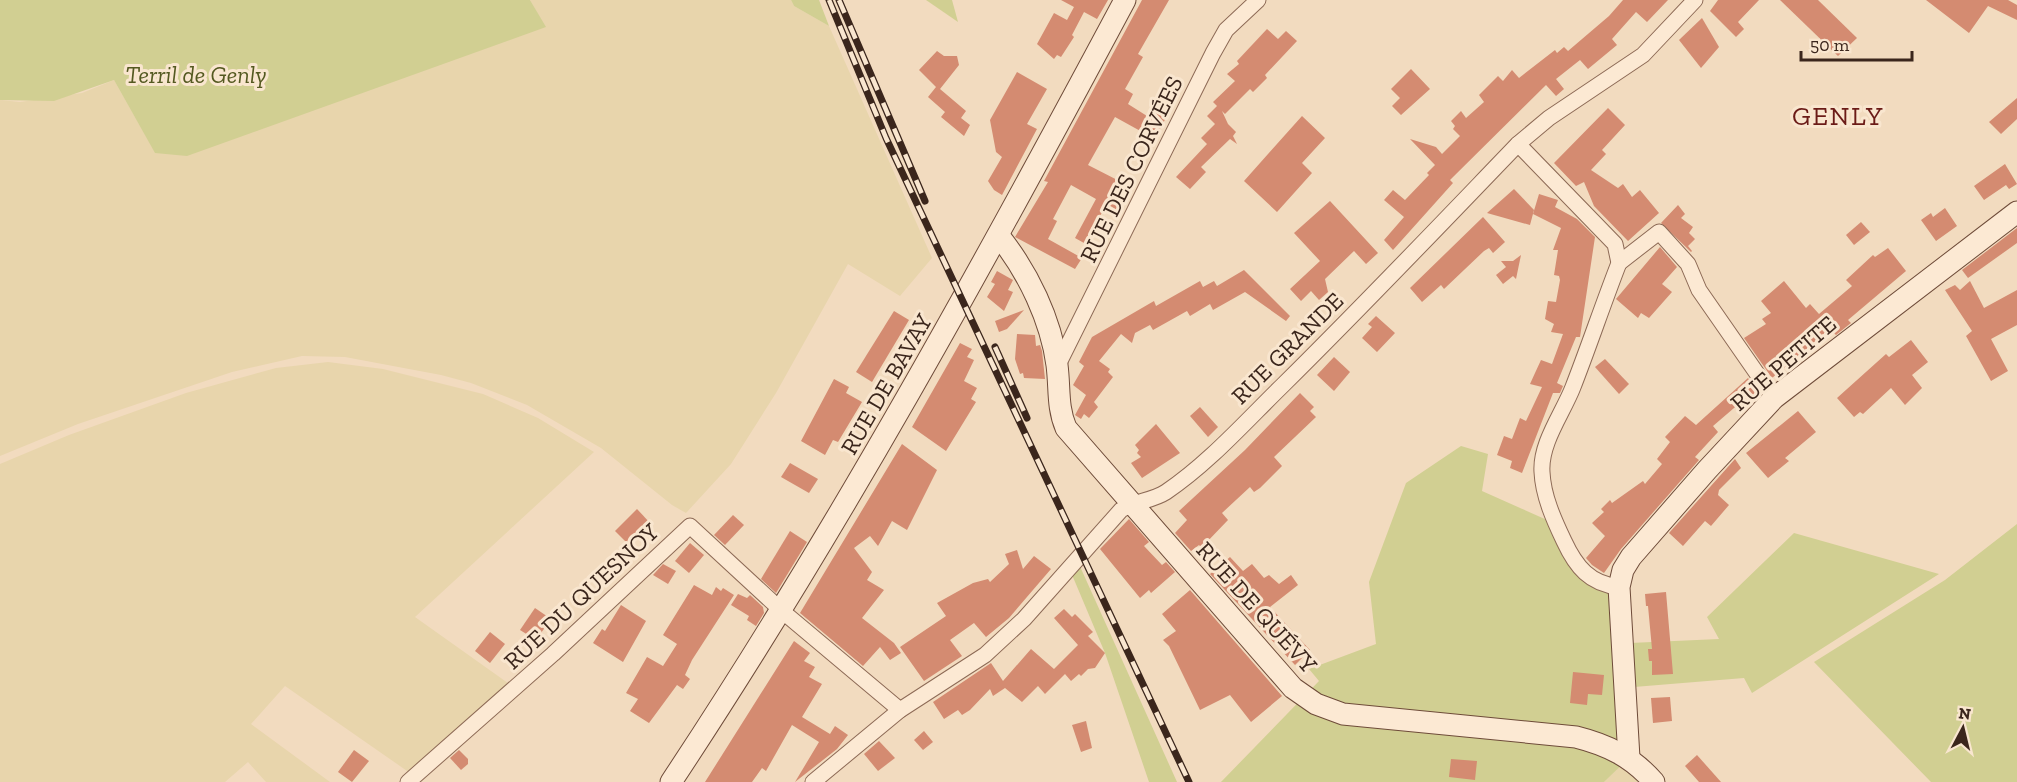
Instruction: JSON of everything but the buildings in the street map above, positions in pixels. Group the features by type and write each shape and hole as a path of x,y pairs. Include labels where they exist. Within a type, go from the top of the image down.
{"main road":[{"name":"RUE DE BAVAY","path":"671,782 782,611 854,492 999,236 1125,0"},
{"name":"RUE PETITE","path":"1620,587 1623,570 1631,557 1774,398 1961,252 2017,212"},
{"name":"RUE DE QUÉVY","path":"999,236 1025,278 1051,330 1057,368 1060,415 1066,428 1284,679 1316,704 1342,714 1576,737 1611,747 1629,758 1654,782"},
{"path":"1620,587 1629,758"}],"street":[{"name":"RUE DES CORVÉES","path":"1057,368 1213,53 1226,30 1258,0"},
{"name":"RUE GRANDE","path":"813,782 900,710 985,656 1024,619 1121,510 1131,503 1146,501 1164,493 1191,473 1300,369 1518,144 1549,118 1643,55 1695,0"},
{"path":"1518,144 1615,244 1619,263"},
{"path":"1620,587 1604,585 1580,570 1556,524 1547,499 1541,471 1546,446 1573,387 1619,263 1659,232 1688,264 1699,290 1774,398"},
{"name":"RUE DU QUESNOY","path":"408,782 553,654 690,526 782,611"},
{"path":"782,611 900,710"}],"shaded area":[{"path":"530,0 791,0 794,6 829,26 932,258 900,296 848,264 776,393 731,464 686,513 672,505 601,448 527,405 471,383 441,375 345,357 302,356 232,372 78,424 0,456 0,100 20,102 82,93 114,80 155,152 545,27"},
{"path":"328,362 383,369 483,394 538,418 594,452 415,617 512,686 410,773 285,686 251,724 330,782 266,782 248,762 225,782 0,782 0,464 69,435 186,393 276,368"},
{"path":"1629,758 1654,782 1604,782"}],"green space":[{"name":"Terril de Genly","path":"0,0 530,0 546,27 187,156 155,153 114,80 54,101 0,100"},
{"path":"791,0 819,0 829,26 794,6"},
{"path":"926,0 952,0 958,22"},
{"path":"1461,446 1488,454 1482,491 1556,524 1580,570 1619,587 1629,758 1604,782 1221,782 1319,681 1309,669 1376,644 1369,582 1406,483"},
{"path":"2017,524 2017,782 1931,782 1814,662 1945,580"},
{"path":"1794,533 1939,574 1752,693 1744,678 1634,687 1630,643 1719,639 1707,617"},
{"path":"1078,562 1177,782 1149,782 1105,653 1070,570"}],"railway":[{"path":"829,0 886,138 1189,782"},
{"path":"839,0 925,201"},
{"path":"995,347 1027,418"}],"district":[{"name":"GENLY","path":"1838,116"}]}
